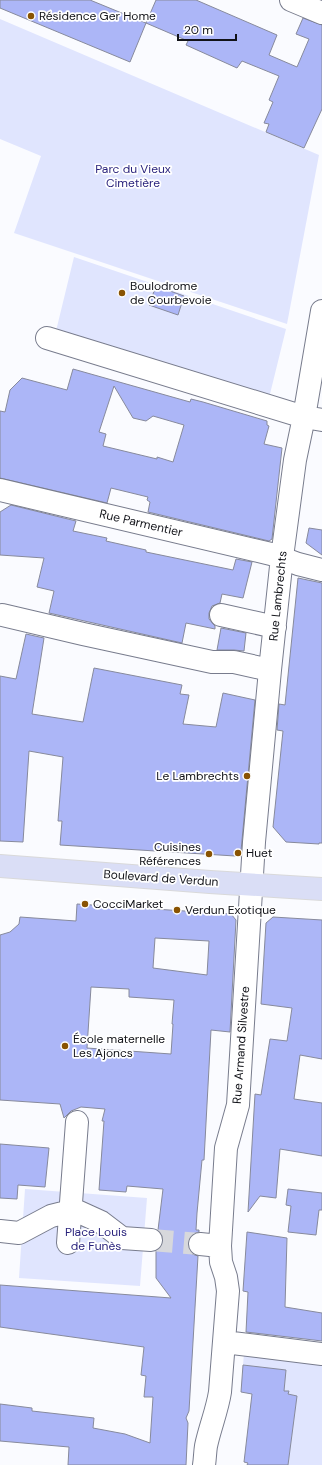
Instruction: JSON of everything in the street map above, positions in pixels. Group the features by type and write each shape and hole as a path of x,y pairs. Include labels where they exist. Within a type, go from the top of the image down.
{"main road":[{"name":"Boulevard de Verdun","path":"0,866 322,889"}],"street":[{"path":"292,0 322,13"},
{"name":"Rue Lambrechts","path":"252,884 254,842 282,557 295,460 313,418 322,312"},
{"path":"47,338 313,418"},
{"name":"Rue Parmentier","path":"0,492 282,557 298,564 322,570"},
{"path":"2,615 212,662 234,662 270,670"},
{"path":"221,615 275,627"},
{"name":"Rue Armand Silvestre","path":"204,1465 205,1447 218,1408 228,1291 226,1277 221,1262 210,1245 226,1148 238,1105 252,884"},
{"path":"68,1243 77,1122"},
{"path":"0,1231 20,1233 51,1216 71,1211 79,1212 101,1222 122,1238 151,1240"},
{"path":"224,1342 322,1354"}],"green space":[{"name":"Parc du Vieux Cimetière","path":"0,19 319,155 287,324 14,233 41,156 0,139"},
{"name":"Boulodrome de Courbevoie","path":"74,257 286,329 269,398 56,331"},
{"name":"Place Louis de Funès","path":"25,1189 147,1198 140,1286 19,1278"},
{"path":"244,1353 322,1362 322,1465 288,1465 297,1396 288,1394 288,1391 284,1391 286,1370 243,1365"}],"building":[{"path":"0,0 90,0 146,23 130,62 0,8"},
{"path":"156,0 196,0 277,35 269,55 297,67 309,39 296,34 303,18 322,25 322,109 304,148 266,132 269,124 264,123 273,102 269,100 279,76 242,61 237,68 186,45 188,41 146,23"},
{"path":"156,286 184,296 178,315 149,305"},
{"path":"73,369 190,402 191,399 203,402 267,421 267,425 269,426 264,444 282,448 272,539 269,541 148,512 150,502 147,500 148,497 111,488 107,503 0,478 0,411 5,412 10,390 22,378 67,390","holes":["114,386 133,418 146,421 153,416 184,425 173,462 157,457 157,459 103,446 106,434 99,432"]},
{"path":"11,505 76,521 73,531 107,538 106,541 146,550 146,552 233,570 236,559 252,562 243,598 222,594 220,603 212,606 209,613 209,619 215,626 215,629 186,623 182,643 49,613 54,591 37,587 44,558 0,555 0,512"},
{"path":"309,528 322,530 322,555 306,543"},
{"path":"298,578 322,583 322,843 319,844 286,842 273,827 283,731 277,730 279,704 285,705"},
{"path":"221,628 246,633 244,651 217,650"},
{"path":"26,634 44,638 32,714 83,722 94,668 182,685 180,694 189,695 183,724 216,727 223,693 255,700 241,851 235,856 60,845 62,821 58,821 63,757 29,751 23,842 0,841 0,676 16,679"},
{"path":"77,904 231,914 236,920 230,1032 211,1030 204,1160 202,1160 197,1213 196,1230 199,1230 199,1232 190,1236 188,1243 192,1254 198,1256 189,1411 186,1418 188,1423 186,1465 68,1465 69,1447 0,1441 0,1404 32,1408 32,1411 94,1418 93,1428 125,1434 150,1443 153,1397 144,1397 146,1376 141,1375 144,1347 0,1327 0,1285 171,1298 156,1278 156,1251 161,1247 163,1241 162,1235 158,1230 163,1189 127,1186 126,1192 99,1190 104,1121 102,1121 105,1109 81,1107 71,1111 64,1118 60,1104 0,1100 0,935 10,932 19,924 20,917 76,921","holes":["155,938 209,941 207,975 153,968","91,987 129,989 129,997 174,1000 171,1054 87,1048"]},
{"path":"273,917 322,920 322,1059 300,1055 294,1099 322,1103 322,1156 280,1149 276,1198 260,1196 248,1212 255,1094 261,1095 270,1039 287,1041 292,1008 261,1004 266,923"},
{"path":"0,1144 49,1148 45,1187 18,1185 17,1199 0,1198"},
{"path":"288,1189 322,1193 322,1210 319,1210 316,1235 288,1232 291,1206 286,1205"},
{"path":"247,1232 287,1238 285,1307 322,1313 322,1341 246,1332 248,1292 243,1291"},
{"path":"243,1365 286,1370 284,1391 289,1391 288,1394 297,1396 288,1465 247,1465 248,1463 244,1462 252,1394 241,1392"}],"tunnel":[{"path":"151,1240 200,1244"}],"place":[{"name":"Résidence Ger Home","path":"31,16"},
{"name":"Boulodrome de Courbevoie","path":"122,293"},
{"name":"Le Lambrechts","path":"247,776"},
{"name":"Huet","path":"238,853"},
{"name":"Cuisines Références","path":"209,854"},
{"name":"CocciMarket","path":"85,904"},
{"name":"Verdun Exotique","path":"177,910"},
{"name":"École maternelle Les Ajoncs","path":"65,1046"}]}
